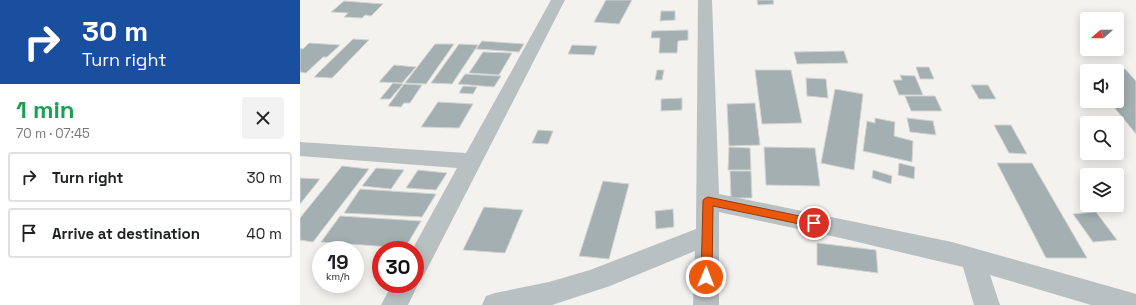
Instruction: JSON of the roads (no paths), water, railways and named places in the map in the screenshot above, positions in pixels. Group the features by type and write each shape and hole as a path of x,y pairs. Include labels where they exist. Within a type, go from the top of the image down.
{"street":[{"path":"424,250 558,0"},
{"path":"705,0 708,201 706,305"},
{"path":"300,149 472,160"},
{"path":"708,201 845,229 973,259 1133,305"},
{"path":"495,305 548,294 588,282 638,264 707,235"},
{"path":"973,259 987,305"},
{"path":"394,305 401,293"}]}
